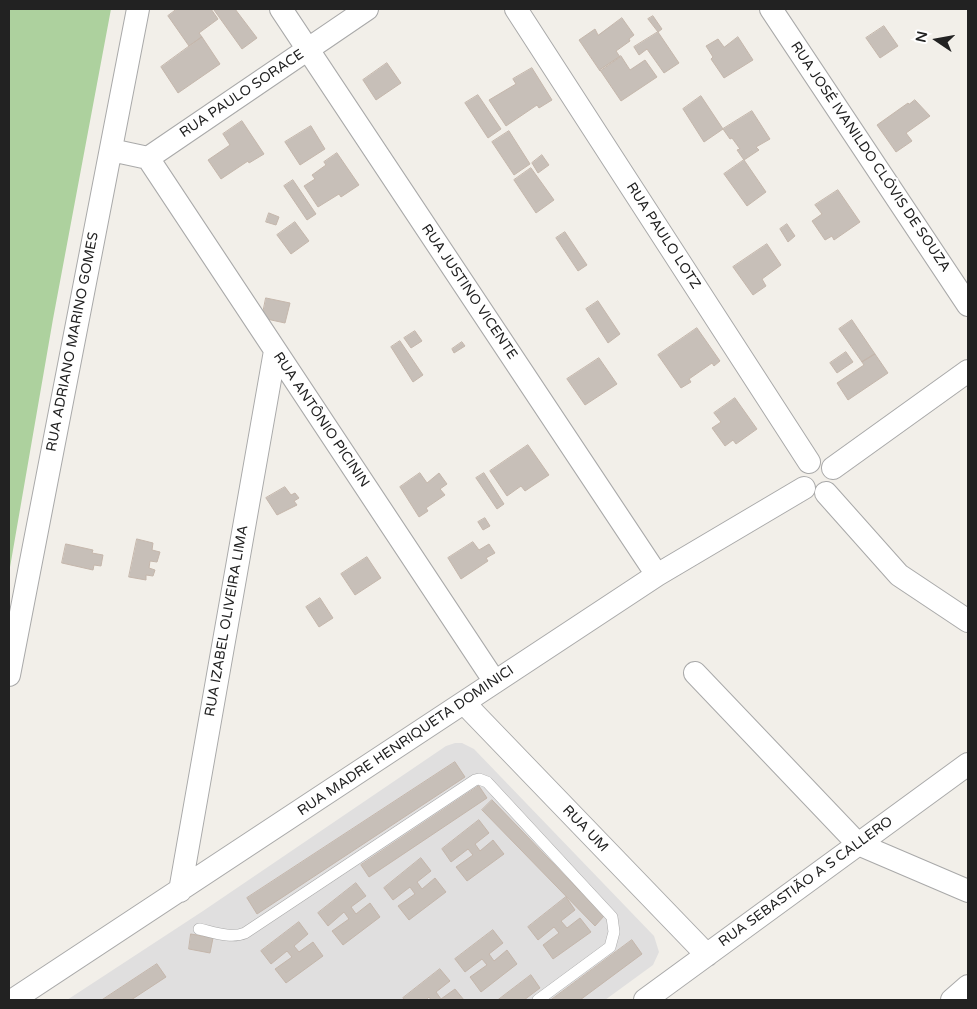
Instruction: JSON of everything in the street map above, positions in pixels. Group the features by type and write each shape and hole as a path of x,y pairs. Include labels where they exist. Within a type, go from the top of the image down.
{"street":[{"name":"RUA ADRIANO MARINO GOMES","path":"9,675 138,9"},
{"name":"RUA JUSTINO VICENTE","path":"281,9 657,575"},
{"name":"RUA PAULO SORACE","path":"148,158 367,9"},
{"name":"RUA PAULO LOTZ","path":"516,9 809,462"},
{"name":"RUA JOSÉ IVANILDO CLÓVIS DE SOUZA","path":"771,9 968,305"},
{"path":"111,150 148,158"},
{"name":"RUA ANTÔNIO PICININ","path":"148,158 495,682"},
{"name":"RUA IZABEL OLIVEIRA LIMA","path":"180,891 275,350"},
{"path":"833,468 968,371"},
{"path":"825,461 833,468 835,474 834,484 826,493 814,495 804,488 800,477 809,462 825,461"},
{"name":"RUA MADRE HENRIQUETA DOMINICI","path":"13,1000 657,575 804,488"},
{"path":"826,493 899,575 968,621"},
{"path":"695,673 858,844 968,891"},
{"name":"RUA UM","path":"464,703 707,955"},
{"name":"RUA SEBASTIÃO A S CALLERO","path":"645,1000 968,764"},
{"path":"952,1000 968,986"}],"lane":[{"path":"199,929 228,935 245,933 475,780 483,780 612,917 614,926 613,940 610,947 538,1000"}],"shaded area":[{"path":"462,743 474,749 654,936 659,952 653,965 605,1000 67,1000 203,911 446,746"}],"green space":[{"path":"9,9 111,9 53,319 9,573"}],"building":[{"path":"177,9 211,9 218,19 199,33 202,37 189,46 168,16"},
{"path":"235,9 257,38 242,49 214,10"},
{"path":"653,16 662,29 658,32 648,19"},
{"path":"622,18 634,35 629,39 630,41 616,51 620,57 600,71 579,40 595,29 598,35"},
{"path":"884,26 898,46 880,58 866,38"},
{"path":"658,32 679,63 664,73 647,49 639,55 634,47"},
{"path":"202,37 220,64 178,93 161,67"},
{"path":"738,37 753,60 724,78 711,59 713,57 706,46 718,39 724,47"},
{"path":"621,56 630,70 645,60 657,77 621,101 600,70"},
{"path":"387,63 401,83 376,100 363,80"},
{"path":"532,68 552,100 539,108 537,105 506,126 489,100 516,84 513,79"},
{"path":"478,95 501,129 488,138 465,103"},
{"path":"701,96 723,129 704,142 683,109"},
{"path":"915,100 930,116 906,133 912,141 896,152 877,125"},
{"path":"752,111 770,139 756,147 759,150 744,160 737,150 740,149 723,129"},
{"path":"242,121 264,154 249,163 248,161 221,179 208,160 230,145 223,134"},
{"path":"311,126 325,149 300,165 285,142"},
{"path":"509,131 530,164 514,175 492,142"},
{"path":"337,153 359,185 341,197 339,194 318,207 304,186 315,179 312,175 326,165 324,162"},
{"path":"542,155 549,165 538,173 532,163"},
{"path":"744,160 766,192 747,206 724,174"},
{"path":"531,168 554,200 536,213 514,180"},
{"path":"293,180 316,214 307,220 284,186"},
{"path":"838,190 860,222 834,240 832,236 825,240 812,221 822,214 815,205"},
{"path":"269,213 279,217 276,225 266,222"},
{"path":"295,222 309,241 291,254 277,235"},
{"path":"787,224 795,236 788,242 780,229"},
{"path":"565,232 587,265 578,271 556,238"},
{"path":"767,244 781,265 762,279 766,286 753,295 733,267"},
{"path":"266,298 290,303 285,323 262,318"},
{"path":"598,301 620,334 608,343 586,309"},
{"path":"852,320 875,354 862,362 839,329"},
{"path":"697,328 720,361 714,366 712,363 689,379 691,382 681,388 658,355"},
{"path":"415,331 422,341 411,348 404,338"},
{"path":"400,341 423,375 413,382 391,347"},
{"path":"462,342 465,346 454,353 452,349"},
{"path":"846,352 853,362 837,373 830,363"},
{"path":"875,354 888,373 848,400 837,383 864,365 862,362"},
{"path":"599,358 617,384 585,405 567,379"},
{"path":"735,398 757,429 736,444 733,440 725,446 712,428 721,422 714,413"},
{"path":"528,445 549,475 525,491 521,486 507,496 490,471"},
{"path":"420,473 427,483 439,473 447,484 440,489 445,495 426,508 428,511 419,517 400,487"},
{"path":"484,473 504,504 497,509 476,478"},
{"path":"285,487 291,495 295,493 299,498 294,501 297,505 277,515 266,498"},
{"path":"485,518 490,526 483,530 478,522"},
{"path":"137,539 153,543 152,550 160,552 157,562 150,561 149,568 155,570 153,576 146,575 146,580 129,577"},
{"path":"473,542 479,550 489,544 495,553 486,558 488,561 461,579 448,558"},
{"path":"66,544 93,550 92,553 103,555 101,566 94,565 93,570 62,563"},
{"path":"367,557 381,578 355,595 341,574"},
{"path":"320,598 333,618 319,627 306,607"},
{"path":"455,762 465,777 257,914 247,898"},
{"path":"479,786 487,798 369,877 361,865"},
{"path":"492,800 604,916 595,926 482,810"},
{"path":"479,820 489,833 475,844 480,851 493,840 504,854 467,881 456,867 473,855 468,849 451,862 442,849"},
{"path":"421,858 431,871 417,882 422,889 435,878 446,892 409,920 398,906 415,894 410,887 393,900 384,888"},
{"path":"356,883 366,896 351,907 356,914 370,903 380,917 343,945 332,931 349,919 344,912 328,926 318,913"},
{"path":"566,897 575,910 561,921 567,928 580,918 591,932 553,959 543,945 559,933 554,927 538,940 528,927"},
{"path":"299,922 308,934 294,946 299,952 313,942 323,956 286,983 275,969 292,957 287,951 271,964 261,951"},
{"path":"493,930 503,943 489,954 494,961 507,950 517,964 481,992 470,977 487,965 482,959 465,972 455,959"},
{"path":"191,934 213,938 210,953 189,949"},
{"path":"632,940 642,954 580,1000 551,1000"},
{"path":"157,964 166,977 131,1000 102,1000"},
{"path":"440,969 450,981 436,992 441,999 455,989 464,1000 431,1000 429,997 426,1000 405,1000 403,998"},
{"path":"531,975 540,988 524,1000 498,1000"}]}
